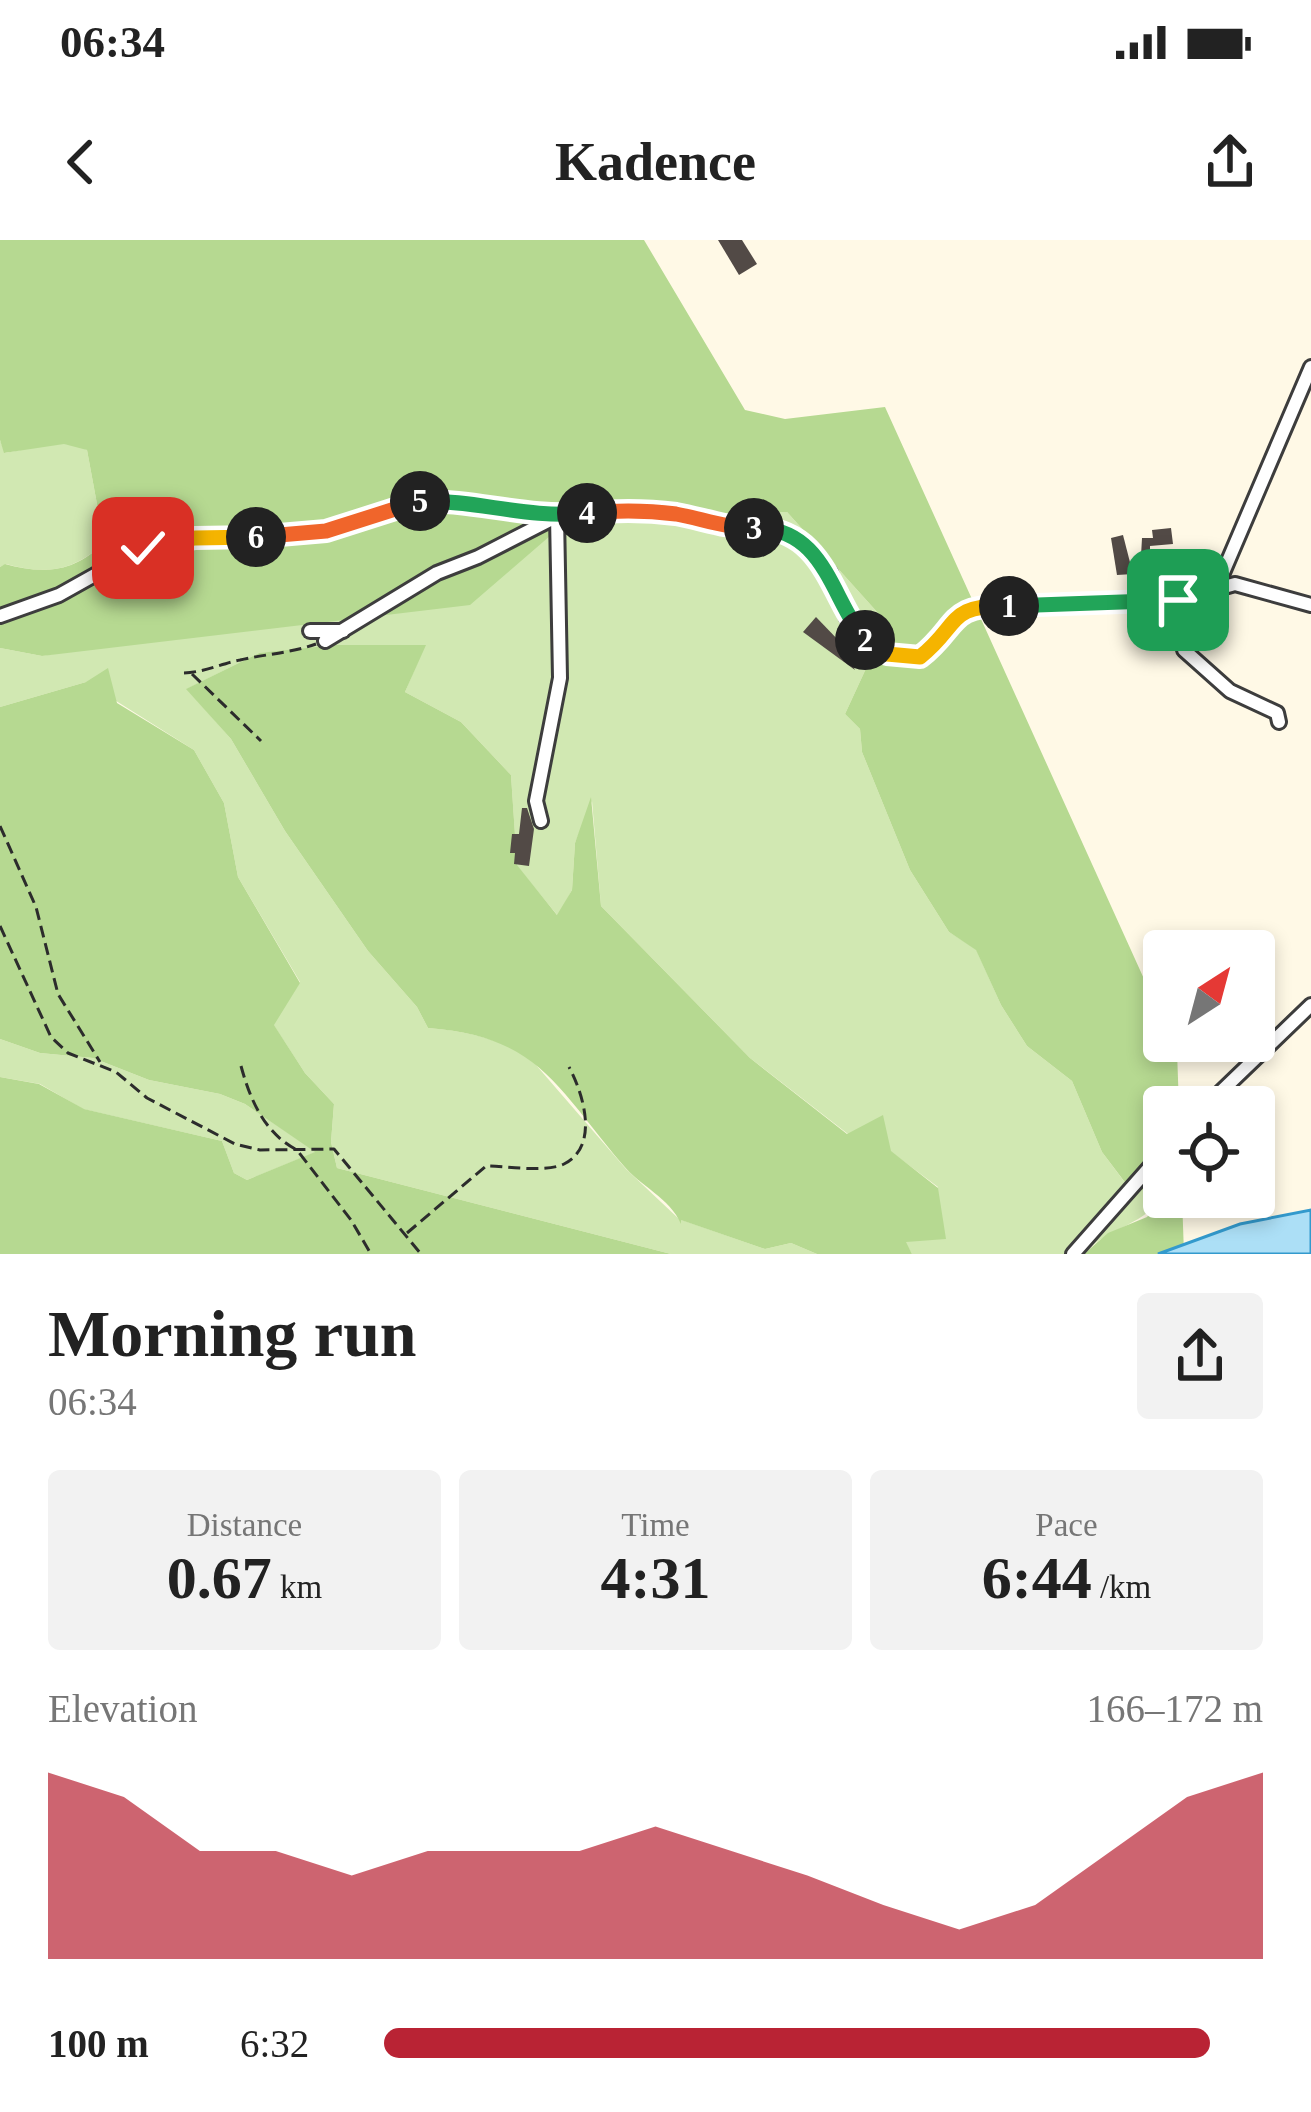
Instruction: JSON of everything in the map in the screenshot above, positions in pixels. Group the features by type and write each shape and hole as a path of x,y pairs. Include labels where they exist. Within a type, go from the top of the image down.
{"street":[{"path":"1216,589 1311,368"},
{"path":"0,616 59,595 130,552 166,542 326,531 424,501 556,516 641,510 682,515 716,526 783,533 830,573 847,619 866,641 905,658 920,657 959,614 984,605 1178,600 1234,584 1311,605"},
{"path":"325,640 437,573 556,516"},
{"path":"541,821 536,801 560,678 556,516"},
{"path":"1178,600 1184,650 1230,691 1276,713 1279,722"},
{"path":"310,631 344,631"},
{"path":"1227,1086 1311,1004"},
{"path":"1073,1254 1143,1175"}],"path":[{"path":"184,673 291,653 325,640"},
{"path":"192,672 261,741"},
{"path":"0,826 36,907 58,994 101,1064"},
{"path":"0,926 51,1037 68,1053 101,1064 146,1098 235,1144 260,1150 320,1147 340,1153 421,1254"},
{"path":"242,1066 251,1102 285,1144 297,1150 371,1254"},
{"path":"406,1234 486,1166 561,1166 577,1153 586,1116 581,1089 569,1067"}],"green space":[{"path":"0,240 644,240 745,410 785,419 885,407 1143,977 1143,1062 1177,1062 1178,1086 1143,1086 1143,1190 1130,1189 1102,1152 1072,1081 1027,1046 1001,1005 976,950 949,932 910,870 862,752 860,729 845,714 887,623 787,512 687,514 596,503 558,529 470,605 42,656 0,648 0,567 59,568 82,560 104,542 87,450 64,444 4,453 0,440"},
{"path":"0,440 5,453 58,444 87,450 104,542 82,560 58,568 0,567"},
{"path":"596,503 687,514 787,512 887,623 845,714 860,729 862,752 910,870 949,932 976,949 1001,1005 1027,1046 1072,1081 1102,1152 1129,1188 1143,1189 1143,1216 1084,1254 912,1254 905,1242 938,1187 890,1151 848,1134 750,1058 601,906 592,801 575,843 572,890 558,916 517,866 511,775 461,722 405,692 425,645 259,653 187,689 231,739 285,831 428,1028 481,1037 530,1058 626,1169 679,1219 765,1249 791,1243 817,1254 671,1254 337,1168 331,1142 334,1104 305,1073 273,1024 300,982 238,877 224,803 194,750 86,682 0,707 0,648 42,656 86,648 558,529"},
{"path":"335,645 426,645 405,692 461,722 511,775 517,865 557,915 572,890 575,843 591,797 601,906 750,1058 847,1134 883,1115 891,1151 938,1188 946,1239 906,1242 912,1254 817,1254 791,1243 765,1249 681,1220 681,1224 542,1071 496,1042 428,1028 285,831 231,739 186,689 259,653"},
{"path":"108,668 117,703 194,750 224,803 238,877 300,983 274,1025 305,1073 334,1104 331,1142 337,1168 671,1254 0,1254 0,1077 39,1084 84,1109 222,1141 234,1173 247,1180 315,1152 245,1104 220,1094 149,1080 93,1058 40,1053 0,1039 0,707 86,682"},
{"path":"0,1039 40,1053 93,1058 149,1080 220,1094 245,1104 316,1152 247,1180 234,1173 222,1141 83,1109 40,1084 0,1077"},
{"path":"1145,1218 1183,1218 1184,1254 1084,1254 1108,1233"}],"water":[{"path":"1311,1210 1311,1254 1158,1254 1240,1224"}],"building":[{"path":"718,240 742,240 757,264 739,275"},
{"path":"1171,528 1173,544 1150,546 1150,556 1141,556 1142,538 1153,538 1152,530"},
{"path":"1123,535 1133,574 1117,575 1111,538"},
{"path":"816,617 842,644 855,670 803,632"},
{"path":"522,808 527,808 534,829 529,866 514,864 515,853 510,853 512,834 519,834"}],"route":[{"path":"143,548 195,538 326,531 424,501 550,516 624,510 682,515 716,526 783,533 830,573 847,619 866,641 905,658 920,657 959,614 984,605 1178,600"}]}
